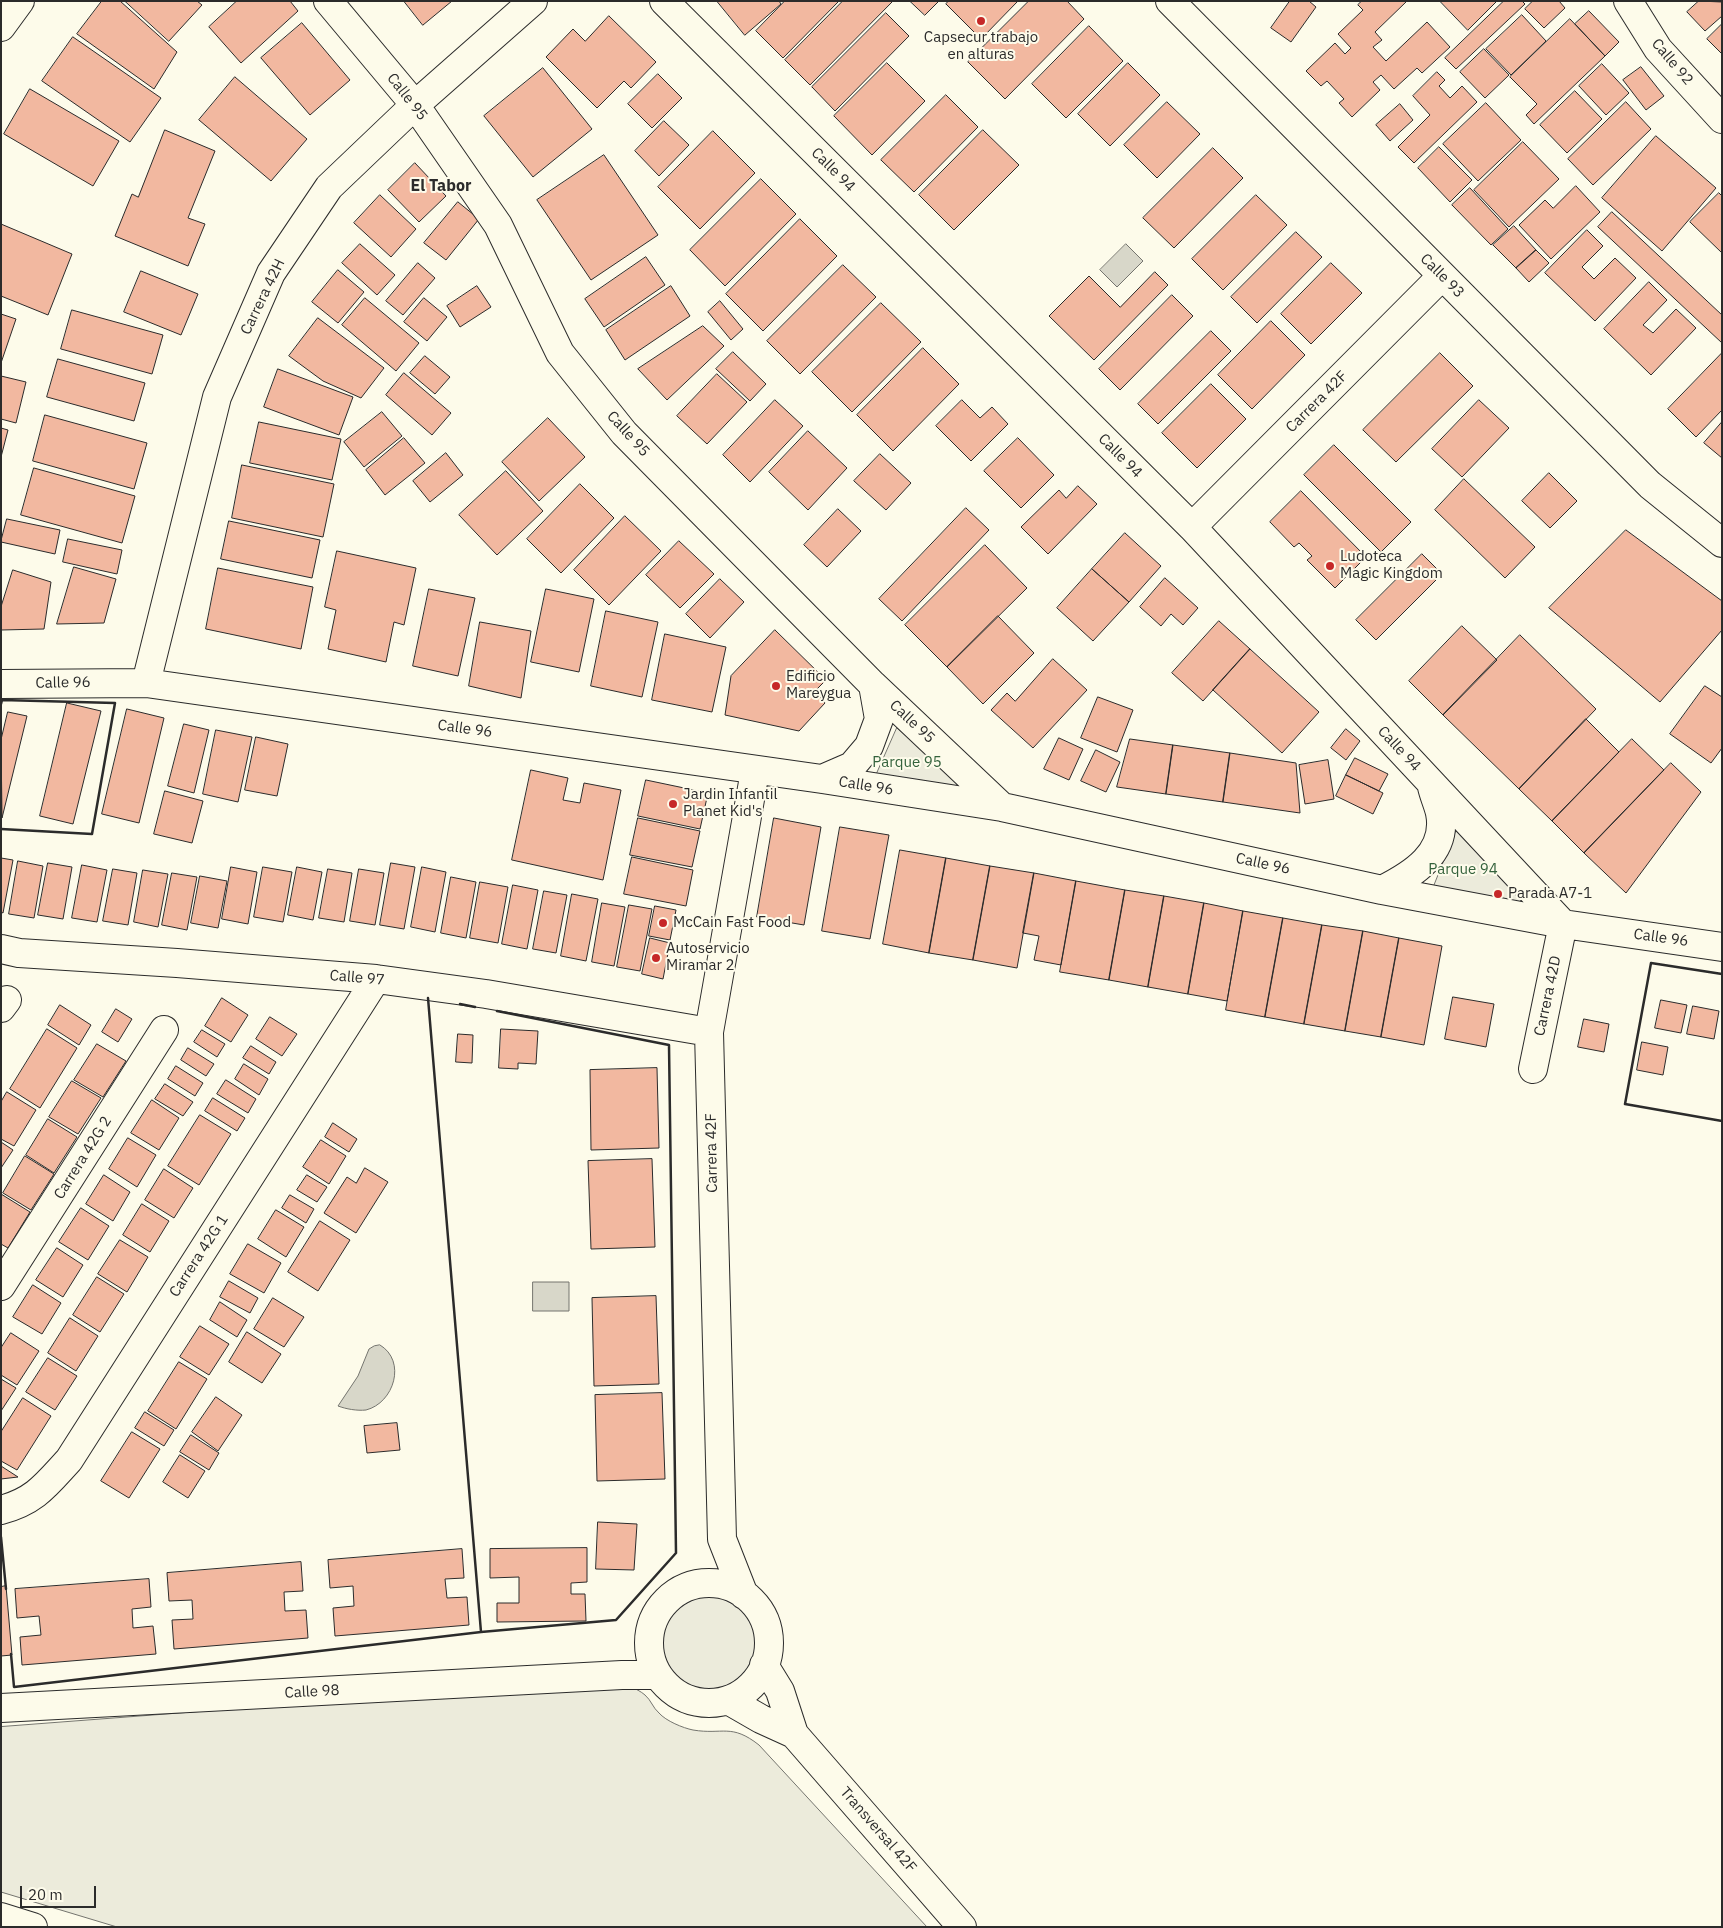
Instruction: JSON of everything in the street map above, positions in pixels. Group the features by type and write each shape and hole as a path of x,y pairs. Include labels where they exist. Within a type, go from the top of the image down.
{"street":[{"path":"1,27 20,1"},
{"name":"Calle 95","path":"328,1 415,105 498,225 560,353 624,433 873,685 1002,807"},
{"name":"Carrera 42H","path":"146,683 217,398 272,273 329,187 415,105 533,1"},
{"name":"Calle 94","path":"664,1 1192,527 1563,924"},
{"name":"Calle 93","path":"1170,1 1650,485 1722,543"},
{"name":"Calle 92","path":"1628,1 1658,49 1722,119"},
{"name":"Carrera 42F","path":"1192,527 1442,276"},
{"name":"Calle 96","path":"1,684 146,683 822,779 1002,807 1382,890 1563,924 1722,947"},
{"path":"822,779 852,766 869,746 878,719 873,685"},
{"name":"Carrera 42F","path":"744,1595 722,1539 709,1032 755,771"},
{"path":"1382,890 1405,879 1419,868 1438,843 1441,830 1440,814 1430,783"},
{"name":"Carrera 42D","path":"1533,1069 1563,924"},
{"name":"Calle 97","path":"1,949 19,953 177,963 376,979 486,1001 709,1032"},
{"name":"Carrera 42G 1","path":"1,1510 14,1507 38,1494 69,1460 376,979"},
{"name":"Carrera 42G 2","path":"1,1286 164,1030"},
{"name":"Carrera 42F","path":"701,1584 722,1539"},
{"path":"701,1584 727,1586 744,1595 758,1609 764,1620 768,1640 768,1653 758,1677 739,1695 728,1700 709,1703 691,1700 670,1689 658,1676 651,1659 649,1647 653,1623 665,1603 684,1589 701,1584"},
{"path":"622,1675 649,1647"},
{"name":"Transversal 42F","path":"764,1665 780,1691 794,1734 962,1927"},
{"name":"Calle 98","path":"1,1708 622,1675 658,1676"},
{"name":"Transversal 42F","path":"728,1700 794,1734"},
{"path":"1,1917 33,1927"}],"green space":[{"name":"Parque 95","path":"897,728 971,789 874,780"},
{"name":"Parque 94","path":"1456,831 1530,907 1434,886"},
{"path":"710,1591 730,1595 747,1606 758,1623 762,1643 758,1663 747,1680 730,1691 710,1695 690,1691 673,1680 662,1663 658,1643 662,1623 673,1606 690,1595"},
{"path":"614,1680 642,1693 662,1716 675,1724 693,1730 734,1732 749,1738 759,1745 927,1927 117,1927 1,1892 1,1727"}],"shaded area":[{"path":"1126,244 1143,261 1117,287 1100,270"},
{"path":"533,1282 569,1282 569,1311 533,1311"},
{"path":"380,1345 388,1352 393,1361 394,1381 390,1391 376,1406 366,1410 352,1410 338,1406 358,1376 369,1349"}],"building":[{"path":"102,1 120,1 177,52 154,89 77,34"},
{"path":"125,1 197,1 202,5 169,41"},
{"path":"237,1 290,1 298,11 241,63 209,27"},
{"path":"404,1 452,1 423,25"},
{"path":"717,1 779,1 781,4 745,35"},
{"path":"785,1 839,1 783,58 756,31"},
{"path":"843,1 893,1 810,85 785,60"},
{"path":"910,1 939,1 925,15"},
{"name":"Capsecur trabajo en alturas","path":"949,1 1018,1 981,39 946,4"},
{"path":"1029,1 1067,1 1084,19 1005,99 968,62"},
{"path":"1290,1 1309,1 1316,7 1291,42 1271,28"},
{"path":"1362,1 1407,1 1375,32 1382,40 1373,47 1386,61 1427,22 1450,47 1422,73 1417,68 1394,89 1381,75 1373,82 1380,90 1352,117 1339,103 1344,99 1327,81 1321,86 1306,71 1335,43 1345,54 1351,48 1338,34 1363,10 1358,5"},
{"path":"1440,1 1497,1 1468,30"},
{"path":"1504,1 1522,1 1525,4 1456,69 1445,58"},
{"path":"1533,1 1559,1 1565,8 1544,28 1525,9"},
{"path":"1699,1 1722,2 1722,16 1705,31 1687,12"},
{"path":"1589,11 1619,42 1605,56 1575,24"},
{"path":"886,13 909,36 835,111 812,87"},
{"path":"1522,15 1546,41 1511,75 1486,49"},
{"path":"609,16 656,62 631,88 624,81 597,108 546,57 573,29 585,41"},
{"path":"1570,19 1605,56 1534,124 1526,115 1537,104 1510,77"},
{"path":"302,23 350,80 310,115 261,58"},
{"path":"1722,24 1722,54 1707,39"},
{"path":"1089,26 1123,61 1066,118 1032,84"},
{"path":"73,37 161,98 130,142 42,81"},
{"path":"1484,49 1509,75 1485,98 1460,72"},
{"path":"887,63 925,101 872,155 834,116"},
{"path":"1128,63 1160,95 1110,146 1078,114"},
{"path":"1602,64 1629,93 1606,115 1579,86"},
{"path":"1641,67 1664,96 1646,110 1623,80"},
{"path":"543,68 592,129 533,177 484,116"},
{"path":"1437,72 1445,80 1439,86 1450,98 1462,86 1477,102 1414,163 1398,147 1430,115 1413,96"},
{"path":"658,74 682,98 652,128 628,104"},
{"path":"235,77 307,139 271,181 199,120"},
{"path":"30,89 119,141 93,186 4,134"},
{"path":"1575,91 1602,119 1567,153 1540,125"},
{"path":"946,95 978,127 914,192 881,160"},
{"path":"1167,102 1200,134 1157,178 1124,145"},
{"path":"1626,102 1651,129 1593,185 1568,159"},
{"path":"1486,103 1521,140 1478,181 1443,144"},
{"path":"1400,104 1413,120 1390,141 1376,125"},
{"path":"664,121 689,145 659,176 635,151"},
{"path":"165,130 215,151 188,218 205,224 188,266 115,236 132,194 138,197"},
{"path":"983,130 1019,165 954,230 919,195"},
{"path":"713,131 755,173 700,229 658,187"},
{"path":"1656,136 1716,188 1662,251 1602,198"},
{"path":"1523,142 1559,179 1509,227 1474,190"},
{"path":"1439,147 1472,180 1450,202 1418,168"},
{"path":"1213,148 1243,178 1174,248 1143,218"},
{"path":"604,155 658,235 591,280 537,200"},
{"path":"415,163 446,196 419,222 388,190"},
{"path":"761,179 796,214 725,286 690,250"},
{"path":"1576,186 1600,212 1551,259 1519,225 1545,200 1553,208"},
{"path":"1470,188 1508,229 1491,245 1452,205"},
{"path":"1719,193 1722,196 1722,253 1690,222"},
{"path":"380,195 416,229 391,257 354,223"},
{"path":"1256,195 1287,225 1223,290 1192,259"},
{"path":"458,202 479,219 446,260 424,243"},
{"path":"1612,212 1722,315 1722,343 1598,227"},
{"path":"800,219 837,256 763,331 726,294"},
{"path":"1,224 72,254 48,315 1,296"},
{"path":"1514,226 1536,250 1516,268 1493,245"},
{"path":"1587,230 1603,246 1582,267 1594,279 1615,258 1636,278 1595,321 1545,273"},
{"path":"1296,232 1322,257 1257,323 1231,297"},
{"path":"360,244 395,275 377,295 342,263"},
{"path":"1536,250 1549,263 1529,282 1516,268"},
{"path":"646,257 665,285 604,327 585,299"},
{"path":"418,263 435,278 403,315 386,301"},
{"path":"1331,263 1362,293 1311,344 1281,314"},
{"path":"843,265 876,297 800,374 767,341"},
{"path":"338,270 364,292 338,323 312,302"},
{"path":"141,271 198,294 181,335 124,312"},
{"path":"1155,272 1168,285 1094,360 1049,316 1089,276 1120,307"},
{"path":"1649,282 1667,300 1643,325 1653,333 1676,309 1696,328 1651,375 1604,329"},
{"path":"477,286 491,307 460,327 447,306"},
{"path":"671,286 690,316 625,360 606,330"},
{"path":"1172,295 1193,316 1120,390 1099,369"},
{"path":"365,298 419,343 396,371 342,325"},
{"path":"424,298 447,317 427,341 404,322"},
{"path":"720,301 743,329 731,340 708,312"},
{"path":"881,303 921,342 852,412 812,372"},
{"path":"72,310 163,335 152,374 61,349"},
{"path":"1,314 16,319 1,363"},
{"path":"318,318 384,368 361,398 323,381 289,356"},
{"path":"1271,321 1305,355 1252,409 1218,375"},
{"path":"703,326 724,346 667,400 638,369"},
{"path":"1211,331 1231,351 1158,424 1138,404"},
{"path":"923,348 959,384 893,451 857,415"},
{"path":"733,352 766,384 750,401 716,369"},
{"path":"1440,353 1473,386 1396,462 1363,430"},
{"path":"1722,353 1722,410 1696,437 1668,409"},
{"path":"425,356 450,377 435,394 410,373"},
{"path":"58,359 145,383 134,421 47,397"},
{"path":"278,369 353,397 339,435 264,407"},
{"path":"404,373 451,413 432,435 386,395"},
{"path":"717,374 747,402 707,444 677,416"},
{"path":"1,376 26,382 16,423 1,419"},
{"path":"1211,384 1246,419 1197,468 1162,433"},
{"path":"775,400 803,426 750,482 723,455"},
{"path":"962,400 980,418 992,407 1008,424 971,461 936,426"},
{"path":"1479,400 1509,428 1462,477 1432,449"},
{"path":"382,412 402,436 364,467 344,442"},
{"path":"45,415 147,443 134,489 33,461"},
{"path":"548,418 585,457 539,501 502,462"},
{"path":"259,422 341,439 332,480 250,463"},
{"path":"1722,422 1722,458 1704,443"},
{"path":"1,428 8,430 1,457"},
{"path":"808,431 847,468 808,510 769,472"},
{"path":"404,438 425,463 385,495 366,470"},
{"path":"1018,438 1054,475 1021,508 984,471"},
{"path":"1334,445 1411,522 1381,552 1304,475"},
{"path":"446,453 463,475 430,502 413,481"},
{"path":"880,454 911,483 886,510 854,481"},
{"path":"242,465 334,484 323,537 232,518"},
{"path":"34,468 135,496 122,543 21,515"},
{"path":"506,471 543,511 497,555 459,515"},
{"path":"1549,473 1577,501 1550,528 1522,501"},
{"path":"1464,479 1535,547 1505,578 1435,510"},
{"path":"580,484 614,518 561,573 527,539"},
{"path":"1078,486 1097,504 1048,554 1021,527 1059,490 1066,498"},
{"path":"1301,491 1366,557 1335,588 1307,560 1312,556 1299,543 1294,547 1270,522"},
{"path":"966,508 989,530 902,621 879,599"},
{"path":"838,509 861,531 827,567 804,545"},
{"path":"625,516 661,551 609,605 574,570"},
{"path":"7,519 60,530 55,554 1,542"},
{"path":"229,521 320,540 312,578 221,559"},
{"path":"1626,530 1722,601 1722,630 1660,702 1549,608"},
{"path":"1125,533 1161,566 1129,602 1092,569"},
{"path":"68,539 122,550 117,574 63,562"},
{"path":"679,541 714,574 680,608 646,575"},
{"path":"985,545 1027,588 947,667 905,625"},
{"path":"337,551 416,568 404,625 394,622 386,662 328,649 336,610 325,607"},
{"path":"1422,554 1442,574 1376,640 1356,620"},
{"path":"74,567 116,579 104,623 57,624"},
{"path":"218,568 313,587 301,649 206,629"},
{"path":"1092,569 1129,602 1093,641 1057,608"},
{"path":"13,570 51,582 44,629 1,630 1,607"},
{"path":"1165,578 1198,608 1183,625 1171,614 1161,626 1140,607"},
{"path":"720,579 744,602 710,638 686,614"},
{"path":"429,589 475,598 458,676 413,666"},
{"path":"546,589 594,599 579,672 531,662"},
{"path":"606,611 658,622 642,697 591,686"},
{"path":"998,616 1034,653 983,704 947,667"},
{"path":"1219,621 1250,649 1203,701 1172,673"},
{"path":"480,622 531,631 521,698 469,686"},
{"path":"1462,626 1497,660 1443,715 1409,681"},
{"name":"Edificio Mareygua","path":"775,630 826,680 815,691 825,703 799,731 725,715 731,676"},
{"path":"665,634 726,647 712,712 652,700"},
{"path":"1520,635 1596,709 1519,789 1443,715"},
{"path":"1250,649 1319,712 1282,753 1213,690"},
{"path":"1053,659 1087,690 1033,748 991,710 1007,693 1015,701"},
{"path":"1705,686 1722,697 1722,748 1711,763 1670,734"},
{"path":"1098,697 1133,710 1117,752 1081,738"},
{"path":"67,703 101,711 73,824 40,816"},
{"path":"127,709 164,718 139,823 102,814"},
{"path":"8,712 27,716 2,818 1,740"},
{"path":"1586,719 1619,752 1552,821 1519,789"},
{"path":"184,724 209,730 194,793 168,786"},
{"path":"1346,729 1360,741 1346,760 1331,748"},
{"path":"216,730 252,737 238,802 203,794"},
{"path":"256,737 288,744 277,796 245,790"},
{"path":"1059,738 1083,749 1069,780 1044,769"},
{"path":"1130,739 1173,745 1166,794 1117,787"},
{"path":"1632,739 1664,770 1584,853 1552,821"},
{"path":"1173,745 1230,753 1223,802 1166,794"},
{"path":"1096,750 1120,762 1106,792 1081,781"},
{"path":"1230,753 1296,763 1300,813 1223,802"},
{"path":"1355,758 1388,774 1379,791 1346,775"},
{"path":"1328,760 1334,799 1305,804 1299,765"},
{"path":"1671,763 1701,792 1626,893 1584,853"},
{"path":"531,770 568,778 563,800 580,803 584,783 621,790 603,880 512,860"},
{"path":"1346,775 1383,793 1373,814 1336,796"},
{"name":"Jardin Infantil Planet Kid's","path":"646,780 708,793 700,829 638,816"},
{"path":"165,791 203,801 192,843 154,834"},
{"path":"638,818 700,831 692,867 630,855"},
{"path":"774,818 821,827 804,925 757,917"},
{"path":"840,827 889,835 870,939 822,931"},
{"path":"900,850 946,858 929,953 883,944"},
{"path":"632,857 693,870 686,906 624,894"},
{"path":"1,858 13,860 3,913 1,912"},
{"path":"946,858 990,866 973,960 929,953"},
{"path":"18,861 43,866 34,918 9,914"},
{"path":"48,863 72,867 63,919 38,915"},
{"path":"391,863 415,867 404,929 380,925"},
{"path":"82,865 107,870 97,922 72,918"},
{"path":"990,866 1034,873 1017,968 973,960"},
{"path":"231,867 257,872 248,924 222,919"},
{"path":"263,867 292,872 283,922 254,917"},
{"path":"297,867 322,872 313,920 288,915"},
{"path":"422,867 446,872 435,932 411,927"},
{"path":"113,869 137,873 128,925 103,921"},
{"path":"328,869 352,873 344,922 319,918"},
{"path":"359,869 384,873 375,925 350,921"},
{"path":"143,870 168,874 158,927 134,922"},
{"path":"172,873 197,877 187,930 162,925"},
{"path":"1034,873 1076,881 1061,965 1034,960 1039,936 1023,933"},
{"path":"200,876 227,881 218,928 191,923"},
{"path":"451,877 476,882 466,938 441,933"},
{"path":"1076,881 1125,890 1109,980 1060,972"},
{"path":"480,882 508,887 498,943 470,938"},
{"path":"513,885 538,890 527,949 502,944"},
{"path":"1125,890 1164,896 1148,987 1109,980"},
{"path":"544,891 567,895 556,953 533,949"},
{"path":"572,894 598,899 586,961 561,956"},
{"path":"1164,896 1204,903 1188,994 1148,987"},
{"path":"602,903 625,907 614,966 592,962"},
{"path":"1204,903 1243,911 1227,1001 1188,994"},
{"path":"629,905 652,909 640,971 617,967"},
{"name":"McCain Fast Food","path":"655,906 676,910 670,940 649,936"},
{"path":"1243,911 1283,918 1265,1017 1226,1010"},
{"path":"1283,918 1322,925 1304,1024 1265,1017"},
{"path":"1322,925 1363,931 1345,1031 1304,1024"},
{"path":"1363,931 1399,938 1381,1037 1345,1031"},
{"name":"Autoservicio Miramar 2","path":"650,938 670,943 663,979 642,974"},
{"path":"1399,938 1442,946 1424,1045 1381,1037"},
{"path":"1453,997 1494,1004 1486,1047 1445,1039"},
{"path":"222,998 248,1015 231,1042 205,1026"},
{"path":"1661,1000 1687,1005 1681,1033 1655,1028"},
{"path":"60,1005 91,1025 79,1045 48,1025"},
{"path":"1693,1006 1719,1011 1714,1039 1687,1034"},
{"path":"116,1009 132,1019 118,1042 102,1032"},
{"path":"270,1017 297,1034 282,1056 256,1039"},
{"path":"1584,1019 1609,1024 1604,1052 1578,1047"},
{"path":"47,1029 77,1048 40,1108 10,1089"},
{"path":"501,1029 538,1031 536,1064 518,1063 518,1069 499,1068"},
{"path":"202,1030 225,1044 217,1057 194,1042"},
{"path":"458,1034 473,1035 472,1063 456,1062"},
{"path":"1642,1042 1668,1047 1663,1075 1637,1070"},
{"path":"97,1044 126,1061 103,1097 74,1080"},
{"path":"251,1046 276,1062 269,1074 243,1058"},
{"path":"188,1048 214,1064 206,1076 181,1060"},
{"path":"244,1064 268,1079 259,1095 235,1079"},
{"path":"176,1066 203,1083 195,1096 168,1079"},
{"path":"657,1068 659,1148 591,1150 590,1070"},
{"path":"226,1080 256,1099 248,1113 217,1094"},
{"path":"72,1081 101,1098 78,1134 49,1117"},
{"path":"165,1084 193,1102 183,1116 155,1099"},
{"path":"7,1092 36,1110 14,1146 1,1139 1,1102"},
{"path":"213,1098 245,1118 237,1131 205,1111"},
{"path":"152,1100 179,1118 159,1150 131,1133"},
{"path":"200,1115 231,1134 199,1185 168,1166"},
{"path":"48,1119 77,1137 54,1173 26,1155"},
{"path":"333,1123 357,1139 349,1152 325,1137"},
{"path":"128,1138 156,1155 137,1187 109,1169"},
{"path":"321,1140 346,1156 329,1184 303,1167"},
{"path":"1,1142 13,1150 1,1168"},
{"path":"25,1156 54,1174 31,1210 3,1193"},
{"path":"652,1159 655,1247 591,1249 588,1161"},
{"path":"365,1168 388,1182 356,1233 324,1213 347,1177 356,1183"},
{"path":"164,1169 193,1188 174,1218 145,1200"},
{"path":"104,1175 130,1192 113,1221 86,1204"},
{"path":"307,1175 327,1187 317,1202 297,1190"},
{"path":"1,1194 30,1212 8,1248 1,1244"},
{"path":"290,1195 314,1209 306,1223 282,1208"},
{"path":"142,1204 169,1221 150,1252 123,1235"},
{"path":"81,1208 109,1226 88,1260 59,1242"},
{"path":"276,1210 304,1227 286,1257 258,1239"},
{"path":"320,1221 350,1240 318,1291 288,1272"},
{"path":"120,1240 148,1257 127,1292 98,1274"},
{"path":"248,1244 281,1263 264,1293 230,1274"},
{"path":"57,1248 83,1265 63,1297 36,1280"},
{"path":"97,1277 124,1294 100,1332 73,1315"},
{"path":"229,1281 258,1298 250,1313 220,1297"},
{"path":"33,1285 61,1303 42,1334 13,1317"},
{"path":"656,1296 659,1384 594,1386 592,1298"},
{"path":"273,1298 304,1317 284,1347 254,1329"},
{"path":"220,1302 247,1320 237,1337 210,1320"},
{"path":"70,1318 98,1336 76,1371 48,1353"},
{"path":"200,1326 229,1344 209,1375 180,1357"},
{"path":"247,1332 281,1354 262,1383 229,1362"},
{"path":"11,1333 39,1351 17,1385 1,1375 1,1348"},
{"path":"48,1358 77,1376 55,1410 26,1392"},
{"path":"179,1362 207,1379 176,1429 148,1411"},
{"path":"1,1379 16,1388 1,1411"},
{"path":"662,1393 665,1479 597,1481 595,1395"},
{"path":"216,1397 242,1415 218,1451 192,1432"},
{"path":"23,1398 51,1416 17,1470 1,1461 1,1432"},
{"path":"145,1412 174,1430 164,1446 135,1428"},
{"path":"397,1423 400,1450 367,1453 364,1426"},
{"path":"132,1432 160,1449 129,1498 101,1481"},
{"path":"191,1435 219,1453 209,1470 180,1452"},
{"path":"180,1455 205,1471 188,1498 163,1482"},
{"path":"1,1466 18,1477 1,1479"},
{"path":"598,1522 637,1524 634,1570 596,1569"},
{"path":"587,1548 587,1582 571,1583 571,1594 585,1594 586,1621 497,1622 497,1603 519,1603 519,1577 490,1578 490,1549"},
{"path":"462,1549 464,1578 445,1579 447,1598 467,1597 469,1625 335,1636 333,1608 354,1606 353,1586 330,1588 328,1560"},
{"path":"301,1562 303,1591 284,1592 285,1611 306,1610 308,1638 174,1649 172,1620 193,1619 192,1600 169,1601 167,1573"},
{"path":"149,1579 151,1607 132,1609 133,1628 153,1626 156,1654 22,1665 20,1637 41,1635 39,1616 17,1618 15,1589"},
{"path":"6,1586 12,1655 1,1656 1,1587"}],"wall":[{"path":"1,704 2,700 115,703 92,834 1,829"},
{"path":"1722,974 1651,963 1625,1104 1722,1121"},
{"path":"428,998 481,1632"},
{"path":"460,1004 475,1007"},
{"path":"11,1654 14,1687 481,1632 616,1620 676,1553 669,1045 497,1011"},
{"path":"1,1537 6,1589"}],"place":[{"name":"Capsecur trabajo en alturas","path":"981,21"},
{"name":"Ludoteca Magic Kingdom","path":"1330,566"},
{"name":"Edificio Mareygua","path":"776,686"},
{"name":"Jardin Infantil Planet Kid's","path":"673,804"},
{"name":"Parada A7-1","path":"1498,894"},
{"name":"McCain Fast Food","path":"663,923"},
{"name":"Autoservicio Miramar 2","path":"656,958"}],"district":[{"name":"El Tabor","path":"441,186"}]}
